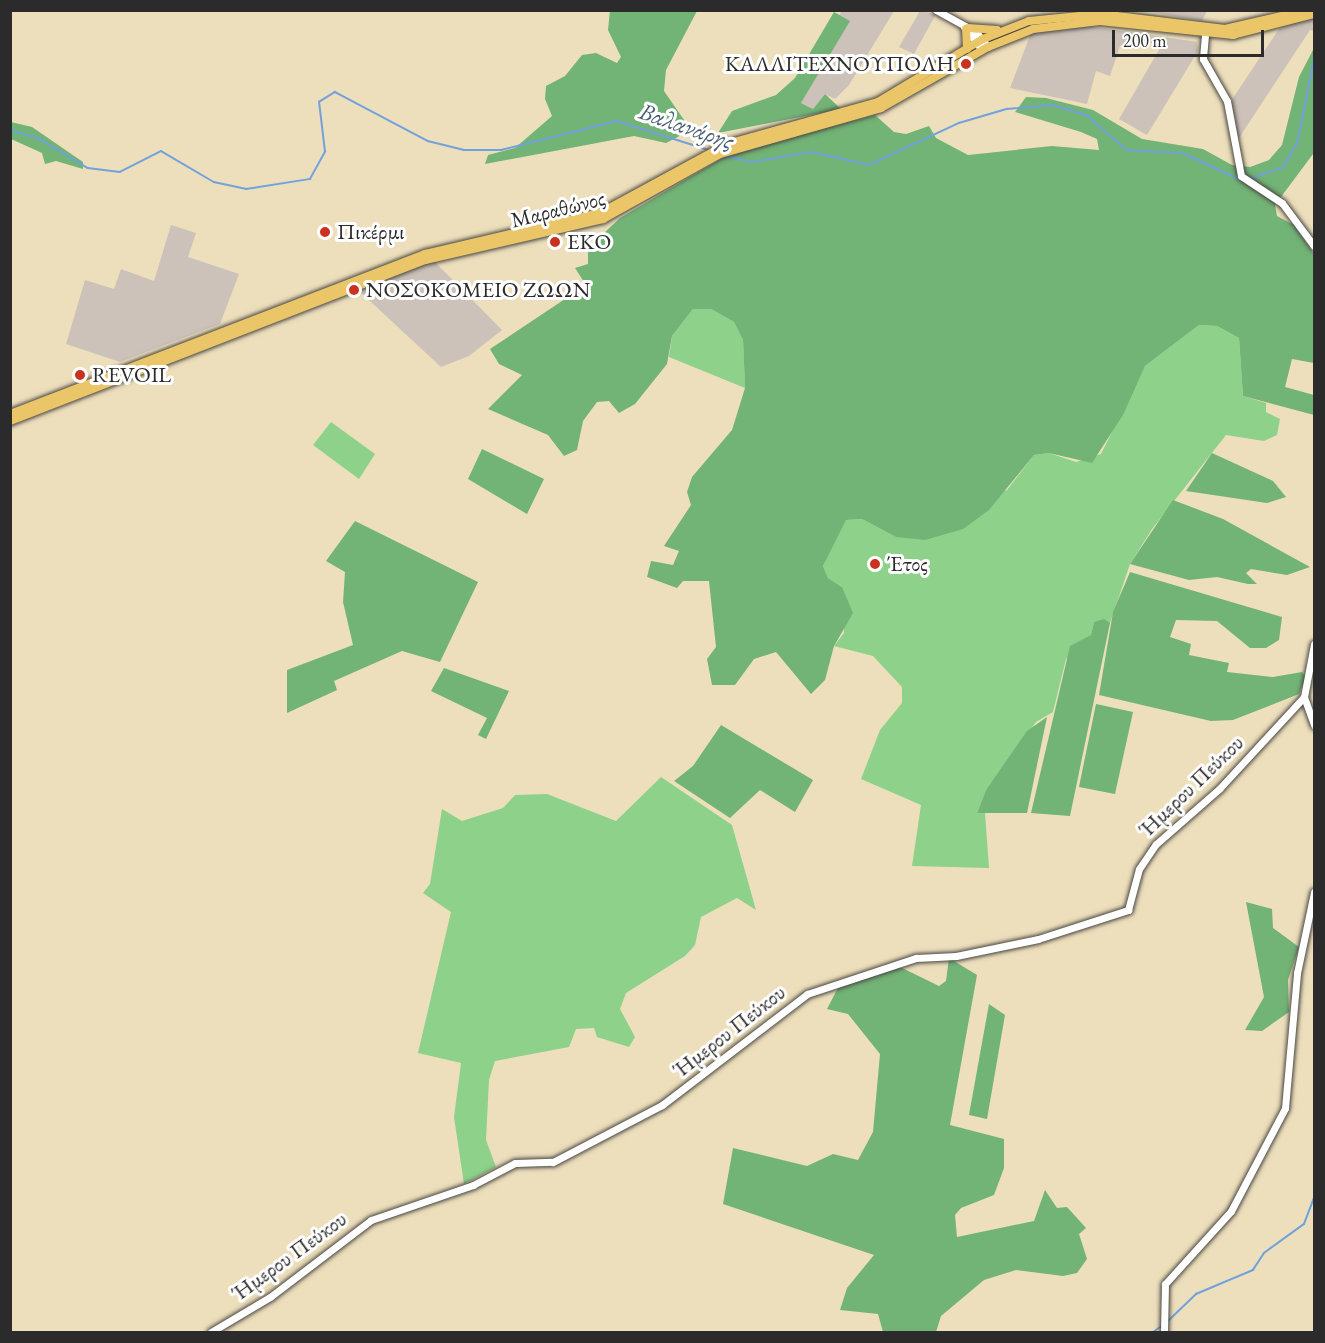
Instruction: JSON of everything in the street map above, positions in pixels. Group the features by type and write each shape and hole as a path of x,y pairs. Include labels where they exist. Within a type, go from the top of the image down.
{"main road":[{"name":"Μαραθώνος","path":"728,147 873,111 1007,29 1084,14 1233,28 1307,10"},
{"name":"Μαραθώνος","path":"10,414 435,251 600,213 702,158 728,147 862,108 909,87 967,49 983,44 1041,27 1084,21 1204,35 1262,31 1314,14"},
{"path":"967,49 966,27 1007,29"},
{"name":"Μαραθώνος","path":"10,421 437,257 603,219 702,158"}],"street":[{"path":"936,10 966,27 983,44"},
{"path":"1204,35 1203,59 1227,101 1241,176 1252,187 1282,203 1314,246"},
{"path":"1314,644 1304,698 1314,725"},
{"name":"Ήμερου Πεύκου","path":"211,1332 270,1297 371,1220 473,1185 515,1163 553,1162 662,1105 807,994 916,958 956,956 1038,939 1128,910 1139,869 1156,844 1219,789 1304,698"},
{"path":"1164,1332 1167,1279 1231,1211 1285,1108 1297,973 1314,892"}],"shaded area":[{"path":"1207,10 1202,21 1146,11"},
{"path":"842,11 894,11 849,85 835,99 825,94 813,109 801,103 849,21 839,15"},
{"path":"920,11 936,14 914,54 899,47"},
{"path":"1314,16 1314,31 1310,30 1237,141 1229,104 1279,29"},
{"path":"1081,25 1197,42 1198,51 1147,135 1119,119 1160,48 1155,44 1138,40 1120,46 1110,76 1096,71 1087,104 1010,88 1031,33"},
{"path":"171,225 196,233 188,257 239,274 220,324 120,362 66,344 85,280 114,289 121,269 154,281"},
{"path":"433,260 502,330 469,356 441,367 357,289"}],"green space":[{"path":"610,10 697,11 666,70 664,91 691,130 666,143 634,136 485,164 488,155 515,148 552,116 545,99 546,86 565,76 582,55 596,53 617,63 621,57 608,30"},
{"path":"834,12 850,21 801,103 813,109 825,94 841,109 718,133 732,111 776,95 795,78"},
{"path":"1314,48 1313,154 1275,205 1277,216 1294,225 1314,254 1314,363 1292,359 1285,387 1314,395 1314,415 1243,396 1239,338 1217,326 1199,325 1145,366 1123,415 1092,463 1049,453 1034,455 989,510 963,529 925,540 896,537 862,519 846,520 823,566 828,578 842,587 853,613 834,646 825,680 811,694 776,652 754,659 735,685 712,685 707,659 716,647 709,581 683,581 677,588 647,577 651,561 673,565 679,551 664,546 691,505 687,492 692,477 732,430 745,388 743,340 734,322 711,309 693,309 672,336 667,364 635,404 619,413 609,401 597,402 583,421 577,450 564,456 548,435 488,409 522,375 499,364 490,349 586,285 575,268 588,264 588,248 620,218 731,153 875,115 894,132 906,134 929,126 936,138 968,155 1052,146 1099,150 1097,139 1015,112 1026,97 1046,98 1093,110 1142,139 1203,149 1232,165 1250,167 1269,160 1282,145 1299,77"},
{"path":"11,122 32,127 83,162 83,169 56,161 45,164 42,153 11,139"},
{"path":"693,309 711,309 734,322 743,340 745,388 669,357 672,336"},
{"path":"1199,325 1217,326 1239,338 1243,396 1266,403 1266,412 1280,419 1277,435 1264,441 1226,435 1152,529 1130,564 1110,623 1094,622 1091,635 1066,659 1053,712 1036,722 986,790 977,813 985,813 989,868 912,866 921,805 861,779 880,730 902,703 902,687 873,656 834,646 844,633 842,587 828,578 823,566 834,538 846,520 862,519 896,537 1007,490 1034,455 1049,453 1076,462 1101,454 1145,366"},
{"path":"331,422 375,454 359,479 313,445"},
{"path":"482,449 544,479 527,514 468,479"},
{"path":"1212,453 1273,481 1286,497 1267,503 1186,491"},
{"path":"1173,500 1223,519 1310,567 1287,575 1251,569 1246,573 1257,584 1248,584 1217,577 1189,580 1130,564"},
{"path":"355,521 478,582 440,662 402,651 334,681 337,690 287,713 287,670 353,645 343,602 345,572 326,561"},
{"path":"1130,572 1282,617 1279,640 1266,648 1250,648 1217,621 1176,620 1170,637 1191,644 1189,655 1229,663 1227,672 1273,677 1302,672 1306,677 1299,694 1233,720 1211,721 1099,695 1113,612"},
{"path":"1104,619 1110,623 1070,816 1031,813 1070,646 1091,635 1094,622"},
{"path":"444,668 509,691 486,739 478,735 487,718 431,691"},
{"path":"1096,704 1133,712 1115,794 1079,787"},
{"path":"1047,717 1027,813 977,813 986,790 1027,731"},
{"path":"721,725 813,780 795,812 760,790 730,818 674,781 693,766"},
{"path":"661,777 732,825 756,910 737,898 701,917 695,945 685,956 626,993 620,1009 635,1037 629,1047 597,1037 594,1028 576,1029 569,1047 495,1061 489,1080 486,1140 496,1167 464,1184 454,1117 461,1063 418,1053 451,912 423,893 430,884 442,809 462,821 503,808 515,795 547,794 616,821"},
{"path":"1246,902 1272,909 1273,928 1299,947 1288,980 1289,1012 1262,1031 1245,1030 1264,997"},
{"path":"949,958 977,975 950,1125 1004,1139 1004,1168 994,1195 961,1208 955,1215 957,1237 1034,1221 1045,1190 1057,1208 1067,1207 1086,1228 1079,1234 1087,1259 1077,1273 1063,1276 1016,1270 984,1280 941,1316 936,1332 883,1332 878,1314 840,1310 847,1288 874,1255 723,1204 733,1148 807,1166 833,1154 858,1160 873,1132 880,1054 848,1014 827,1009 840,984 896,965 939,986 946,981"},
{"path":"989,1004 1005,1015 987,1119 969,1115"}],"waterway":[{"name":"Βαλανάρης","path":"1249,179 1283,167 1297,144 1314,60"},
{"name":"Βαλανάρης","path":"10,130 38,138 88,168 120,172 161,151 214,182 246,189 310,179 325,152 319,102 335,92 428,141 463,150 501,150 617,121 709,150"},
{"name":"Βαλανάρης","path":"724,156 752,162 812,152 869,165 959,123 1007,109 1053,105 1088,116 1127,150 1183,153 1241,180"},
{"path":"1166,1323 1196,1294 1253,1270 1264,1253 1304,1224 1314,1198"},
{"path":"1153,1332 1162,1326"}],"place":[{"name":"ΚΑΛΛΙΤΕΧΝΟΥΠΟΛΗ","path":"966,64"},
{"name":"Πικέρμι","path":"325,232"},
{"name":"EKO","path":"555,242"},
{"name":"ΝΟΣΟΚΟΜΕΙΟ ΖΩΩΝ","path":"354,290"},
{"name":"REVOIL","path":"80,375"},
{"name":"Έτος","path":"875,564"}]}
